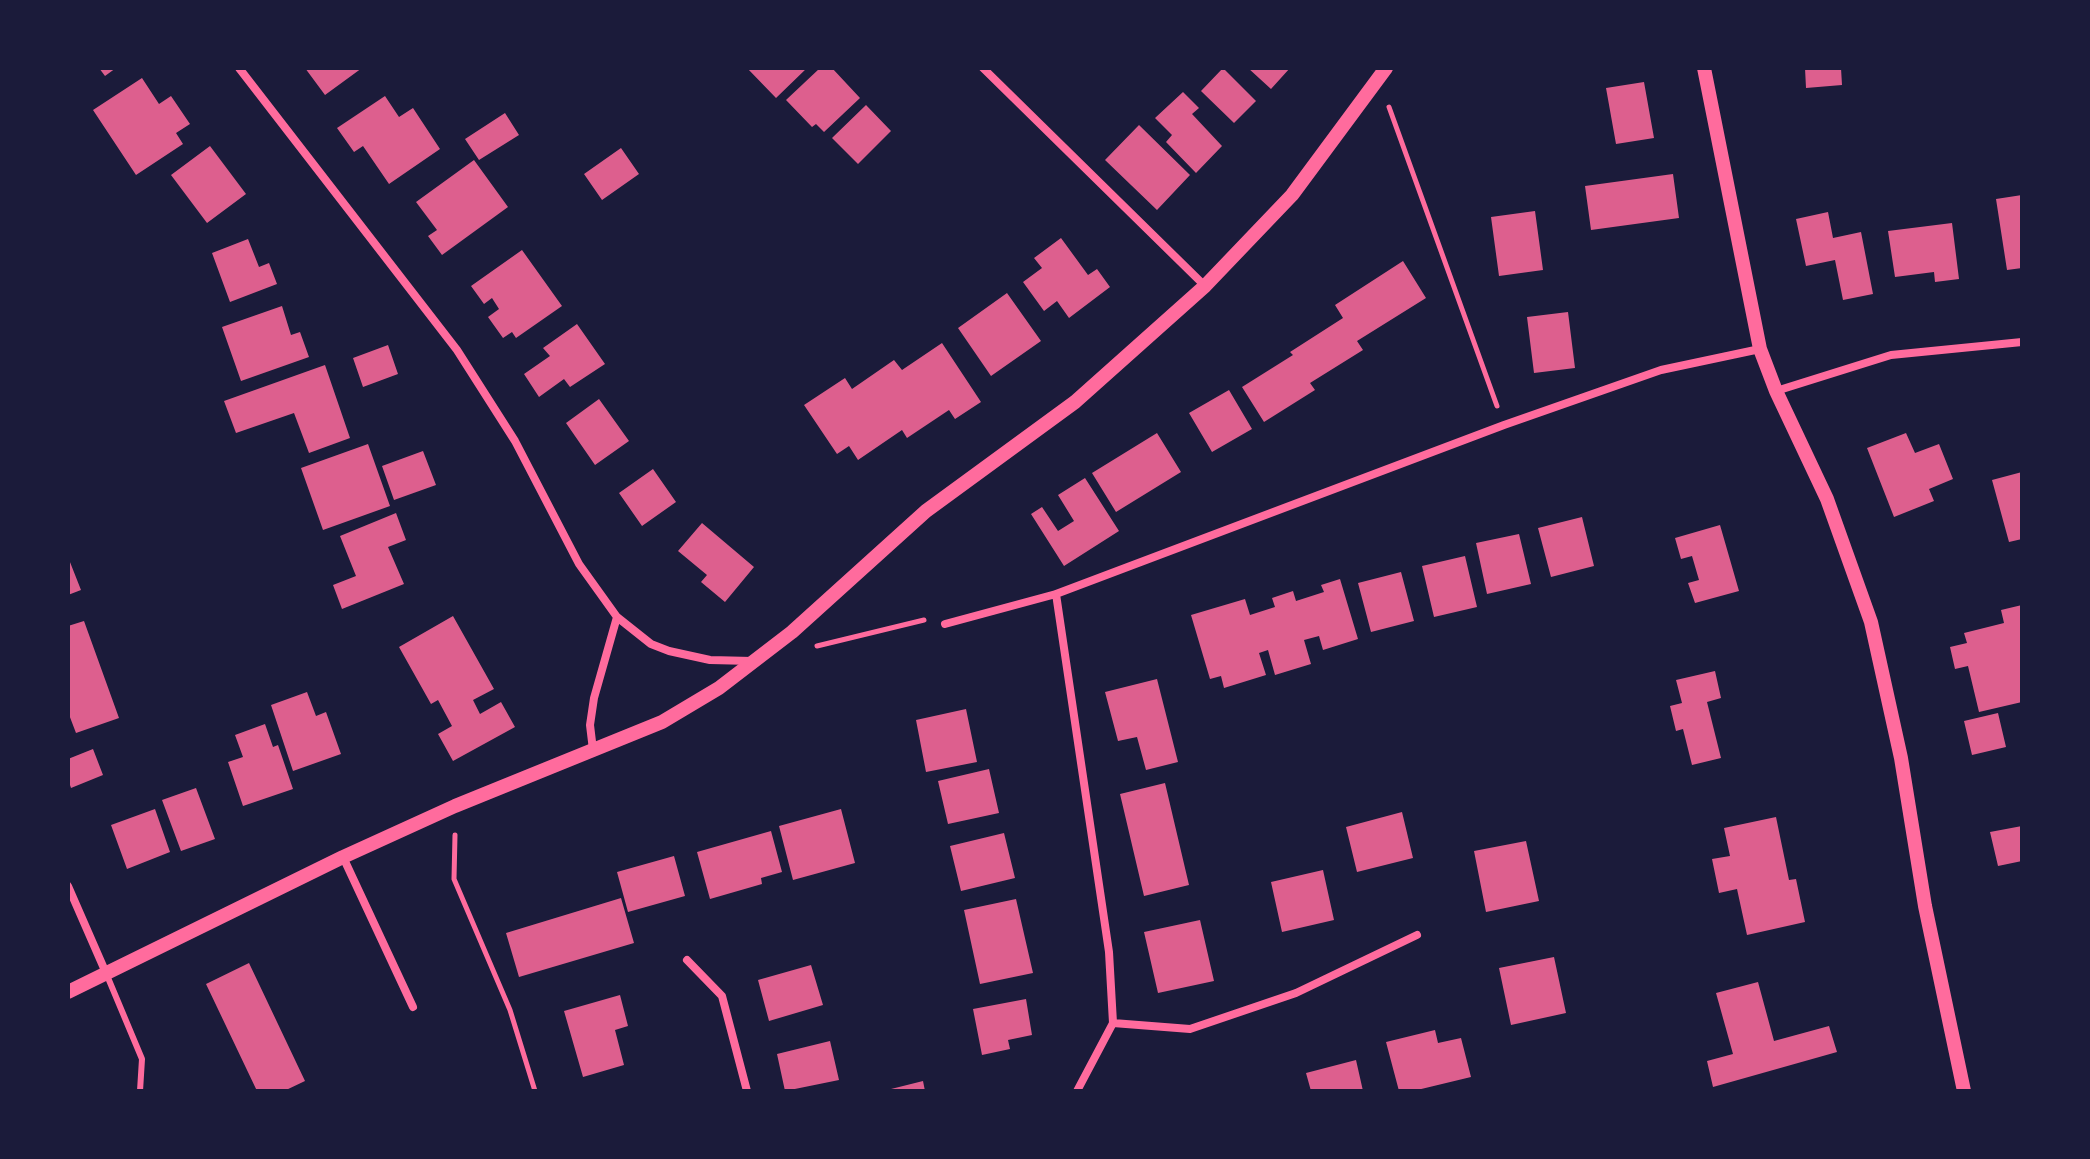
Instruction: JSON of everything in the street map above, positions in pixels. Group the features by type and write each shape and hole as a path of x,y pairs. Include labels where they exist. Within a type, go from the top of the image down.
{"street":[{"path":"239,68 457,350 515,441 579,564 617,617 651,644 669,651 710,660 752,661"},
{"path":"983,68 1205,286"},
{"path":"1704,68 1760,349 1776,391 1827,499 1871,622 1901,758 1925,906 1964,1091"},
{"path":"68,992 343,857 455,806 662,722 693,705 792,632 926,511 1075,402 1205,286 1292,195 1382,73"},
{"path":"1776,391 1891,355 2022,342"},
{"path":"945,624 1056,594 1504,425 1661,370 1760,349"},
{"path":"1056,594 1109,952 1113,1023 1077,1091"},
{"path":"593,750 590,725 594,698 617,617"},
{"path":"343,857 413,1007"},
{"path":"68,886 106,973"},
{"path":"1113,1023 1190,1029 1296,993 1417,935"},
{"path":"687,960 722,996 747,1091"}],"lane":[{"path":"106,973 142,1059 142,1091"}],"path":[{"path":"1382,73 1504,425"},
{"path":"792,632 817,646 931,618 945,624"},
{"path":"455,806 454,879 510,1010 535,1091"}],"building":[{"path":"99,68 116,68 105,76"},
{"path":"305,68 362,68 325,95"},
{"path":"747,68 807,68 776,98"},
{"path":"820,68 832,68 860,98 824,132 816,124 812,127 786,100"},
{"path":"1223,68 1256,101 1234,123 1201,91"},
{"path":"1248,68 1290,68 1271,89"},
{"path":"1805,68 1841,68 1842,85 1806,88"},
{"path":"142,78 159,104 171,96 190,124 176,133 183,144 136,175 93,110"},
{"path":"1644,82 1654,138 1616,144 1606,88"},
{"path":"1183,92 1199,108 1192,114 1222,146 1196,173 1166,142 1172,135 1155,118"},
{"path":"385,96 399,117 413,108 440,149 389,184 363,146 354,152 337,128"},
{"path":"866,105 891,131 858,164 832,138"},
{"path":"505,113 519,135 479,160 465,139"},
{"path":"1139,125 1190,175 1157,210 1105,160"},
{"path":"210,146 246,194 207,223 171,175"},
{"path":"621,148 639,174 602,200 584,174"},
{"path":"474,160 508,207 442,255 428,236 437,230 416,202"},
{"path":"1673,174 1679,218 1591,230 1585,186"},
{"path":"2022,195 2022,268 2007,270 1996,199"},
{"path":"1535,211 1543,270 1499,276 1491,217"},
{"path":"1828,212 1833,238 1861,232 1873,294 1843,300 1835,260 1806,266 1796,219"},
{"path":"1952,223 1959,279 1935,282 1934,272 1895,277 1888,231"},
{"path":"1061,238 1088,275 1097,269 1110,287 1069,318 1057,301 1044,311 1023,282 1042,268 1034,258"},
{"path":"248,239 259,267 269,263 277,284 230,302 212,253"},
{"path":"522,250 562,306 516,338 512,332 503,338 488,317 499,309 492,298 484,304 471,286"},
{"path":"1403,261 1426,298 1357,341 1363,350 1310,383 1315,390 1264,422 1242,387 1343,318 1335,305"},
{"path":"1007,293 1041,341 991,376 958,328"},
{"path":"282,306 291,335 300,332 309,357 241,381 222,327"},
{"path":"1568,312 1575,368 1534,373 1527,317"},
{"path":"577,324 605,364 570,387 564,379 539,397 524,374 550,356 543,348"},
{"path":"942,343 981,402 955,419 949,410 907,438 902,430 858,460 849,446 837,454 804,405 845,378 852,389 894,360 902,370"},
{"path":"388,345 398,374 363,387 353,358"},
{"path":"325,365 350,438 309,453 294,413 236,433 224,401"},
{"path":"1229,390 1252,429 1212,452 1189,413"},
{"path":"599,399 629,441 595,465 566,423"},
{"path":"1157,433 1181,472 1116,512 1092,473"},
{"path":"1906,433 1915,453 1939,444 1953,479 1929,489 1934,501 1894,517 1867,448"},
{"path":"368,444 390,506 323,530 301,468"},
{"path":"423,451 436,485 394,500 382,466"},
{"path":"653,469 676,502 642,526 619,493"},
{"path":"2022,472 2022,539 2009,542 1992,480"},
{"path":"1085,478 1119,531 1064,566 1031,514 1042,507 1058,531 1074,521 1058,495"},
{"path":"396,513 406,540 388,547 404,584 342,609 333,585 356,576 340,536"},
{"path":"1582,517 1594,566 1551,577 1538,528"},
{"path":"702,523 754,567 725,602 701,582 707,575 678,551"},
{"path":"1720,525 1739,591 1695,603 1688,583 1699,580 1692,556 1681,559 1675,538"},
{"path":"1519,534 1531,584 1487,594 1476,543"},
{"path":"1465,556 1477,607 1434,617 1422,566"},
{"path":"68,557 81,590 68,595"},
{"path":"1401,572 1414,621 1371,632 1358,583"},
{"path":"1340,579 1358,639 1323,650 1319,636 1304,640 1311,664 1275,675 1268,650 1259,653 1266,675 1224,688 1221,676 1210,679 1191,615 1245,599 1250,615 1275,607 1272,598 1293,591 1296,601 1324,592 1321,585"},
{"path":"2022,605 2022,702 1979,712 1968,666 1955,669 1950,647 1967,643 1964,633 2004,623 2001,610"},
{"path":"453,616 494,689 473,700 480,714 501,702 515,727 453,761 438,734 452,726 438,700 431,704 399,647"},
{"path":"84,621 119,718 76,733 68,712 68,626"},
{"path":"1715,671 1721,698 1707,702 1721,758 1692,765 1683,729 1676,731 1670,706 1682,703 1676,680"},
{"path":"1157,679 1178,762 1146,770 1137,737 1118,741 1105,692"},
{"path":"307,692 316,716 326,712 341,754 293,771 271,705"},
{"path":"966,709 977,762 926,772 916,720"},
{"path":"1998,713 2006,747 1972,755 1964,721"},
{"path":"265,724 273,747 278,745 293,789 243,806 228,762 243,757 235,735"},
{"path":"93,749 103,775 71,788 68,759"},
{"path":"989,769 999,813 948,824 938,781"},
{"path":"1165,783 1189,885 1144,896 1120,794"},
{"path":"196,788 215,839 181,851 162,800"},
{"path":"155,809 170,852 127,869 111,825"},
{"path":"841,809 855,863 793,880 779,826"},
{"path":"1402,812 1413,858 1357,872 1346,827"},
{"path":"1776,817 1789,880 1796,879 1805,922 1747,935 1737,889 1719,893 1712,859 1730,856 1724,828"},
{"path":"2022,826 2022,861 1998,866 1990,832"},
{"path":"771,831 782,872 761,878 762,884 710,899 697,852"},
{"path":"1004,833 1015,878 961,891 950,846"},
{"path":"1526,841 1539,901 1486,912 1474,851"},
{"path":"674,856 685,896 628,912 617,872"},
{"path":"1323,870 1334,920 1282,932 1271,882"},
{"path":"621,898 634,943 519,977 506,933"},
{"path":"1016,899 1033,973 980,984 964,910"},
{"path":"1200,920 1214,981 1158,993 1144,932"},
{"path":"1554,957 1566,1013 1511,1025 1499,968"},
{"path":"249,963 305,1081 284,1091 257,1091 206,984"},
{"path":"811,965 823,1005 769,1021 758,980"},
{"path":"1758,982 1774,1041 1829,1026 1837,1052 1713,1087 1707,1061 1733,1054 1716,993"},
{"path":"620,995 628,1026 615,1030 624,1065 583,1077 564,1011"},
{"path":"1026,999 1032,1035 1008,1040 1010,1049 982,1055 973,1009"},
{"path":"1435,1030 1438,1043 1461,1038 1471,1077 1413,1091 1399,1091 1386,1042"},
{"path":"830,1041 839,1080 785,1091 777,1054"},
{"path":"1356,1060 1363,1091 1311,1091 1306,1073"},
{"path":"923,1081 925,1091 887,1091 887,1090"}]}
